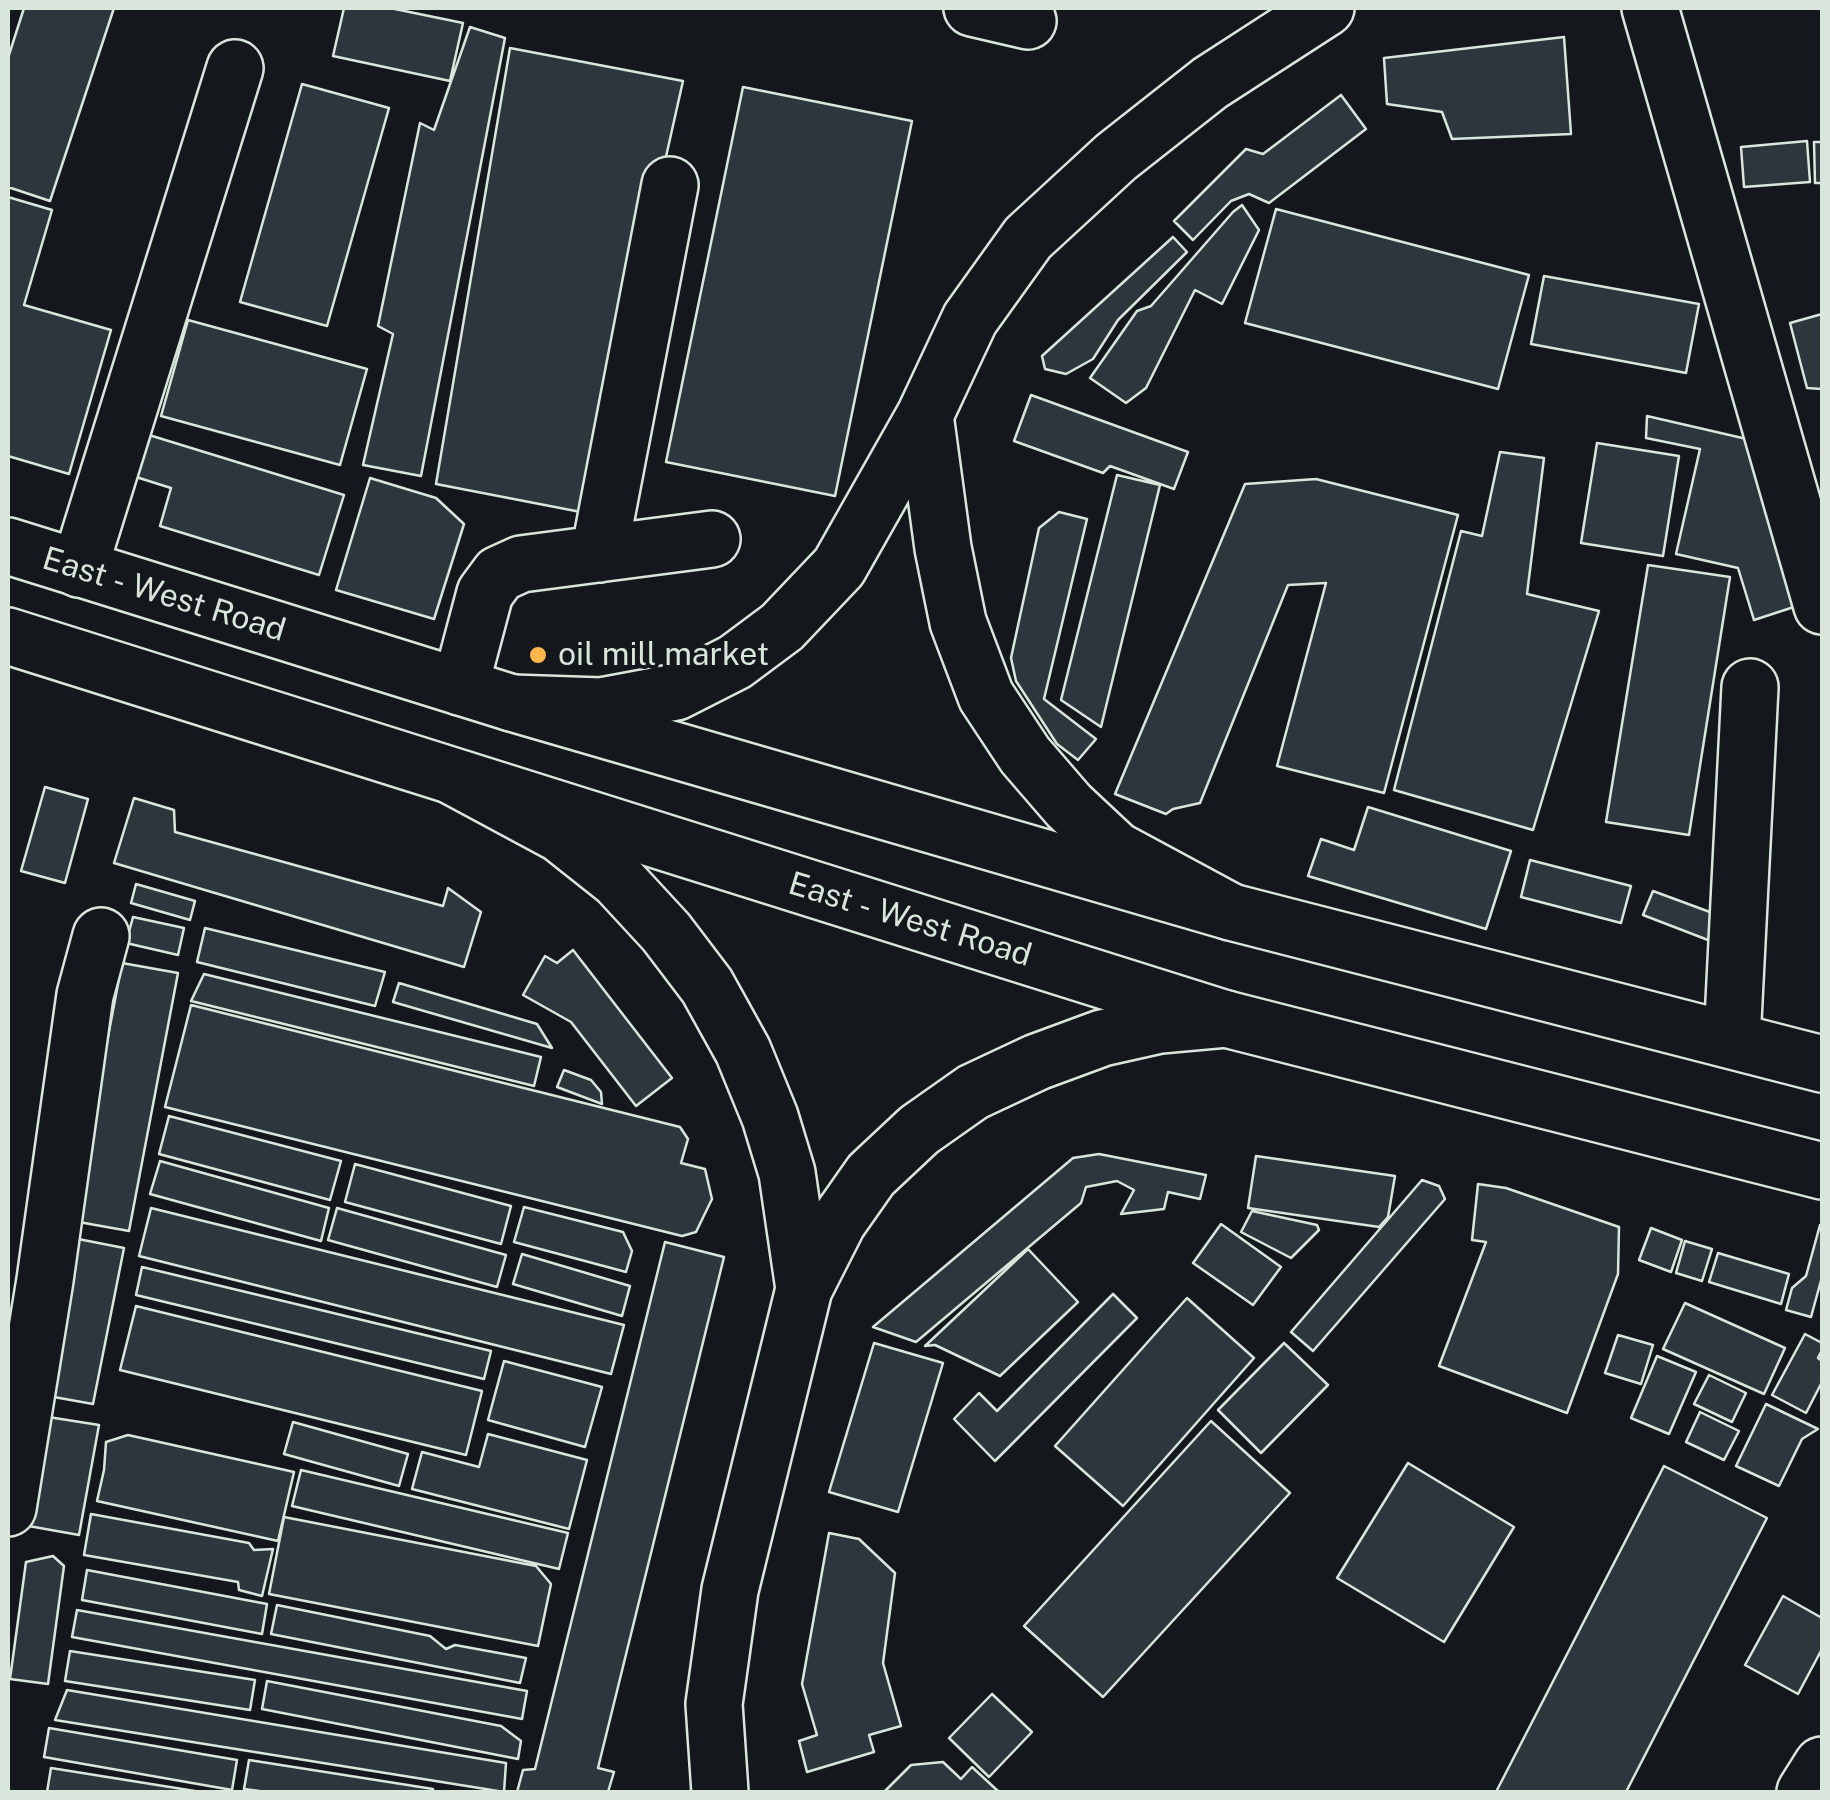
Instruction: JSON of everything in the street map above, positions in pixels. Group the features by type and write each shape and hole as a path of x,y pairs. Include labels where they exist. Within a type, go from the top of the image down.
{"main road":[{"path":"972,8 1028,21"},
{"path":"512,704 602,706 676,692 735,662 782,627 839,567 925,415 970,319 1028,238 1116,157 1210,83 1326,8"},
{"path":"1650,8 1822,606"},
{"path":"79,568 234,68"},
{"path":"599,554 670,185"},
{"path":"925,415 942,548 958,622 986,696 1025,755 1068,806 1116,850 1230,912"},
{"path":"460,687 485,592 499,574 520,564 712,539"},
{"name":"East - West Road","path":"8,546 512,704 1230,912 1822,1064"},
{"name":"East - West Road","path":"8,636 1226,1019 1822,1171"},
{"path":"1732,1040 1750,687"},
{"path":"454,777 560,834 618,880 708,986 744,1050 770,1117 787,1172 804,1289"},
{"path":"8,1508 86,995 101,936"},
{"path":"720,1792 714,1704 730,1590 804,1289 838,1222 871,1175 920,1130 972,1092 1102,1038 1160,1024 1226,1019"}],"building":[{"path":"24,8 114,8 50,201 8,187 8,58"},
{"path":"344,8 390,8 463,23 450,81 333,56"},
{"path":"470,27 505,38 421,476 363,465 393,334 378,326 420,123 434,130"},
{"path":"1564,37 1571,134 1452,139 1442,112 1387,104 1384,58"},
{"path":"510,48 683,81 586,513 436,484"},
{"path":"302,84 389,108 327,326 240,302"},
{"path":"743,87 912,121 835,496 666,462"},
{"path":"1341,95 1366,129 1269,203 1249,194 1231,201 1193,240 1174,221 1246,149 1263,154"},
{"path":"1807,141 1810,182 1744,187 1741,147"},
{"path":"1814,142 1822,142 1822,183 1815,183"},
{"path":"8,197 52,210 24,305 111,330 69,474 8,456"},
{"path":"1242,205 1259,230 1222,304 1195,290 1146,388 1126,403 1090,378 1137,311 1151,306"},
{"path":"1276,209 1529,275 1498,389 1245,323"},
{"path":"1173,237 1187,252 1118,320 1093,359 1066,374 1045,369 1042,356"},
{"path":"1544,276 1699,304 1686,373 1531,344"},
{"path":"1822,314 1822,389 1807,388 1790,323"},
{"path":"188,320 367,369 340,465 161,416"},
{"path":"1031,395 1188,452 1174,489 1110,466 1103,473 1014,441"},
{"path":"1647,416 1751,440 1803,604 1754,620 1738,568 1676,554 1700,449 1646,438"},
{"path":"149,435 344,495 319,575 160,526 171,488 136,477"},
{"path":"1597,443 1679,456 1663,556 1581,543"},
{"path":"1500,452 1544,458 1527,594 1599,611 1533,830 1394,790 1461,531 1482,536"},
{"path":"1117,475 1160,485 1101,727 1061,700"},
{"path":"370,478 436,498 464,524 434,619 336,590"},
{"path":"1316,479 1458,515 1384,793 1277,766 1326,583 1288,585 1200,803 1166,814 1115,794 1245,484"},
{"path":"1059,512 1087,519 1044,699 1096,739 1078,760 1057,744 1016,681 1011,658 1039,528"},
{"path":"1648,565 1730,577 1689,835 1606,822"},
{"path":"45,787 88,799 65,883 21,871"},
{"path":"134,798 174,810 175,832 443,906 448,888 481,912 464,967 114,863"},
{"path":"1368,807 1511,851 1486,929 1308,876 1321,839 1354,850"},
{"path":"1530,860 1631,886 1621,923 1521,897"},
{"path":"136,884 195,901 190,920 131,903"},
{"path":"1653,891 1718,915 1708,940 1643,915"},
{"path":"133,917 184,928 178,955 126,943"},
{"path":"205,928 385,972 375,1006 197,962"},
{"path":"573,950 672,1078 636,1106 571,1022 523,995 545,956 557,963"},
{"path":"122,963 178,973 129,1231 73,1221"},
{"path":"204,974 541,1057 534,1086 191,1001"},
{"path":"399,983 537,1024 552,1048 393,1002"},
{"path":"191,1005 680,1127 688,1139 681,1163 705,1169 712,1199 696,1232 682,1236 165,1107"},
{"path":"564,1070 591,1080 601,1092 602,1104 557,1087"},
{"path":"169,1116 341,1161 330,1200 159,1154"},
{"path":"1099,1154 1206,1175 1200,1199 1168,1192 1164,1209 1121,1214 1134,1190 1117,1181 1086,1187 1081,1203 916,1342 873,1327 1073,1158"},
{"path":"1256,1156 1395,1176 1388,1217 1379,1227 1248,1208"},
{"path":"160,1161 329,1208 321,1241 150,1194"},
{"path":"355,1164 511,1206 501,1244 345,1202"},
{"path":"1422,1180 1439,1186 1445,1199 1313,1351 1291,1332"},
{"path":"1478,1184 1506,1188 1619,1227 1618,1274 1567,1413 1439,1366 1486,1242 1472,1240"},
{"path":"524,1207 623,1232 632,1251 626,1272 514,1242"},
{"path":"151,1208 624,1325 611,1374 139,1256"},
{"path":"337,1208 506,1255 497,1287 328,1240"},
{"path":"1252,1211 1317,1225 1319,1230 1291,1258 1241,1232"},
{"path":"1221,1224 1281,1267 1253,1305 1193,1263"},
{"path":"1820,1225 1822,1277 1811,1317 1786,1310 1792,1288 1806,1276"},
{"path":"1651,1228 1682,1240 1671,1272 1639,1260"},
{"path":"68,1237 124,1248 93,1404 37,1394"},
{"path":"1685,1241 1712,1249 1702,1281 1676,1273"},
{"path":"665,1242 724,1257 598,1768 614,1772 608,1792 517,1792 523,1770 535,1769"},
{"path":"1028,1249 1078,1302 1000,1376 935,1345 925,1346"},
{"path":"1718,1253 1789,1274 1781,1304 1709,1282"},
{"path":"522,1254 630,1286 622,1316 513,1284"},
{"path":"142,1267 491,1351 484,1379 136,1295"},
{"path":"1113,1294 1137,1318 995,1461 954,1419 979,1393 997,1411"},
{"path":"1187,1298 1254,1358 1123,1506 1055,1446"},
{"path":"1685,1303 1785,1348 1764,1394 1663,1349"},
{"path":"136,1306 482,1391 466,1455 120,1370"},
{"path":"1805,1334 1822,1343 1818,1358 1822,1361 1822,1382 1806,1413 1772,1395"},
{"path":"1618,1335 1653,1345 1641,1384 1605,1373"},
{"path":"874,1343 943,1363 898,1512 829,1492"},
{"path":"1284,1343 1328,1385 1261,1453 1218,1410"},
{"path":"1657,1356 1696,1372 1669,1434 1631,1418"},
{"path":"504,1361 602,1387 585,1447 488,1420"},
{"path":"1709,1375 1746,1393 1732,1422 1694,1404"},
{"path":"1766,1404 1818,1429 1802,1439 1779,1486 1736,1466"},
{"path":"1700,1412 1739,1431 1724,1460 1686,1442"},
{"path":"42,1416 99,1425 79,1535 23,1525"},
{"path":"1211,1421 1290,1493 1103,1697 1024,1626"},
{"path":"293,1422 408,1454 399,1486 284,1454"},
{"path":"488,1434 587,1460 569,1529 412,1489 422,1452 479,1467"},
{"path":"128,1435 294,1472 278,1541 97,1501 106,1442"},
{"path":"1408,1463 1514,1527 1444,1642 1337,1578"},
{"path":"1664,1466 1767,1518 1626,1792 1496,1792"},
{"path":"301,1470 568,1533 559,1569 292,1506"},
{"path":"91,1514 249,1543 254,1550 273,1549 262,1596 239,1590 238,1582 84,1555"},
{"path":"284,1517 536,1566 551,1584 538,1646 269,1594"},
{"path":"829,1533 859,1539 895,1573 883,1663 901,1726 869,1735 874,1752 807,1772 799,1741 817,1735 802,1684"},
{"path":"53,1556 64,1566 48,1684 10,1679 26,1562"},
{"path":"87,1570 267,1604 262,1634 82,1600"},
{"path":"1783,1596 1822,1618 1822,1649 1798,1694 1745,1665"},
{"path":"277,1605 430,1636 446,1649 455,1645 526,1658 520,1683 271,1634"},
{"path":"77,1610 527,1691 522,1719 72,1637"},
{"path":"70,1651 255,1680 250,1710 65,1681"},
{"path":"267,1681 501,1726 521,1741 518,1759 262,1709"},
{"path":"67,1690 506,1763 504,1792 55,1720"},
{"path":"992,1694 1032,1732 989,1777 949,1738"},
{"path":"49,1728 237,1760 232,1790 44,1757"},
{"path":"249,1760 433,1789 433,1792 244,1789"},
{"path":"943,1762 961,1779 972,1767 999,1792 884,1792 911,1765"},
{"path":"51,1768 201,1792 47,1792"}],"place":[{"name":"oil mill market","path":"538,655"}]}
